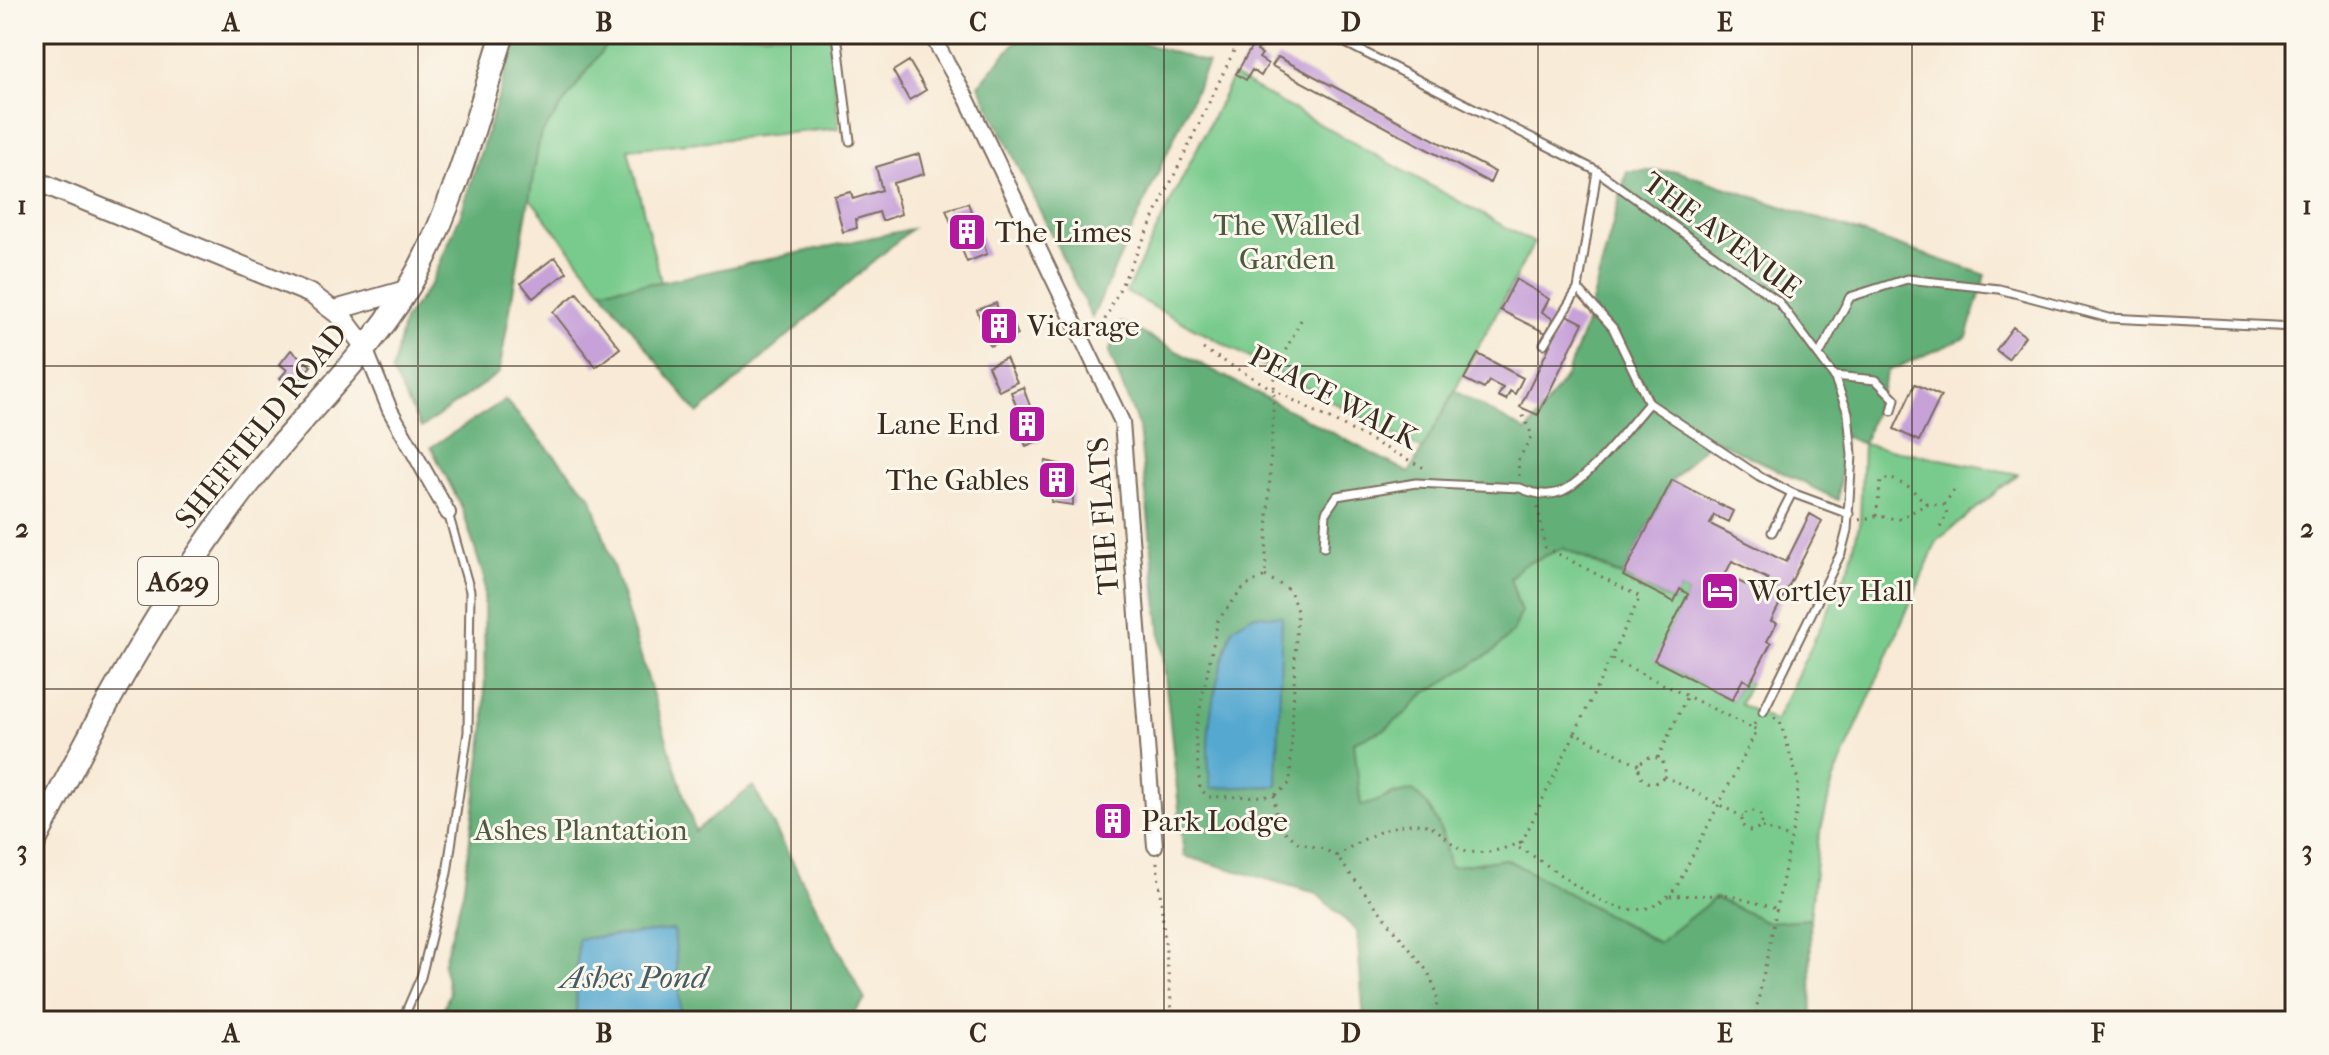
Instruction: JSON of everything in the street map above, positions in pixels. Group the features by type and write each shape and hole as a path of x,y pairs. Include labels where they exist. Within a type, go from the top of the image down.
{"highway":[{"name":"SHEFFIELD ROAD","path":"34,843 132,655 176,583 245,488 364,346 406,290 443,220 503,34"}],"street":[{"name":"THE FLATS","path":"931,34 967,99 1122,422 1155,846"},
{"path":"34,180 311,294 335,310 364,346 390,410 448,513"},
{"path":"335,310 406,290"}],"lane":[{"path":"34,44 43,34"},
{"path":"837,34 850,141"},
{"name":"THE AVENUE","path":"1328,34 1597,171 1778,301 1820,353 1834,376 1848,413 1852,455 1850,517 1841,553 1763,712"},
{"path":"1544,344 1578,289 1597,171"},
{"path":"1820,353 1850,297 1907,279 1999,289 2109,318 2295,327"},
{"path":"1578,289 1613,328 1649,403 1792,493 1850,517"},
{"path":"1834,376 1876,380 1895,399 1892,411"},
{"path":"1324,547 1326,512 1337,496 1416,483 1558,493 1584,475 1649,403"},
{"path":"1772,532 1792,493"},
{"path":"402,1021 421,977 447,873 468,732 470,591 448,513"}],"path":[{"path":"1089,353 1242,34"},
{"path":"1265,576 1275,371 1301,320"},
{"name":"PEACE WALK","path":"1203,349 1274,390 1426,469 1443,483"},
{"path":"1520,488 1518,461 1532,435 1522,414"},
{"path":"1876,516 1881,481 1890,478 1909,487 1927,504"},
{"path":"1944,505 1954,490"},
{"path":"1532,493 1543,524 1545,547 1640,597 1519,848 1556,869 1588,895 1625,910 1648,908 1670,896 1727,895 1779,909"},
{"path":"1850,517 1899,519 1927,504 1944,505"},
{"path":"1939,530 1947,514 1944,505"},
{"path":"1265,576 1290,590 1297,611 1290,783 1274,796 1209,797 1200,789 1195,734 1218,620 1244,587 1265,576"},
{"path":"1612,659 1757,730 1670,896"},
{"path":"1657,758 1687,696"},
{"path":"1752,728 1763,712 1780,721 1798,780 1779,909 1754,1021"},
{"path":"1575,733 1640,765"},
{"path":"1647,758 1657,758 1663,764 1664,776 1657,782 1644,781 1639,774 1640,765 1647,758"},
{"path":"1664,776 1743,817 1746,829 1756,830 1761,826"},
{"path":"1274,796 1278,826 1299,843 1324,849 1336,856 1428,972 1437,993 1436,1021"},
{"path":"1743,817 1748,812 1757,813 1761,826 1791,839"},
{"path":"1336,856 1366,836 1414,824 1431,826 1458,849 1495,853 1523,841"},
{"path":"1155,846 1173,1021"}],"green space":[{"path":"518,34 614,34 540,136 499,373 421,428 392,372 404,320 431,284 461,214"},
{"path":"614,34 830,34 839,128 628,149 661,282 601,289 529,197 540,136"},
{"path":"1022,34 1114,34 1208,63 1092,318 979,85"},
{"name":"The Walled Garden","path":"1233,76 1534,243 1423,450 1126,292"},
{"path":"1627,171 1677,171 1986,275 1967,337 1888,371 1863,444 1844,436 1838,500 1712,438 1672,480 1623,576 1563,548 1521,566 1510,578 1521,613 1513,632 1494,651 1424,694 1385,729 1354,742 1361,806 1413,791 1434,816 1450,867 1506,859 1658,943 1715,898 1767,922 1810,919 1812,1021 1364,1021 1357,931 1316,893 1184,856 1139,428 1109,352 1121,322 1409,473 1455,391 1527,432 1566,376 1587,321"},
{"path":"911,229 698,414 601,289 661,282"},
{"name":"Ashes Plantation","path":"505,400 592,498 695,831 753,786 865,1000 846,1021 681,1021 674,930 578,939 576,1021 438,1021 450,993 443,965 463,892 485,726 484,578 462,508 431,447"},
{"path":"1863,444 2018,474 1937,541 1833,781 1818,841 1810,919 1767,922 1715,898 1659,943 1506,859 1449,867 1442,832 1394,792 1360,807 1353,742 1385,729 1424,694 1494,651 1513,632 1521,613 1510,578 1521,566 1563,548 1673,602 1680,589 1688,594 1655,660 1732,700 1743,679 1750,683 1740,704 1775,722 1849,567 1860,520"}],"water":[{"path":"1253,615 1282,616 1277,786 1211,788 1208,746 1216,687 1233,627"},
{"name":"Ashes Pond","path":"674,930 681,1021 576,1021 578,939"}],"building":[{"path":"1259,34 1265,37 1257,51 1262,54 1259,58 1268,64 1261,76 1252,70 1246,80 1236,74"},
{"path":"1278,57 1495,172 1490,183 1272,66"},
{"path":"909,61 926,90 909,100 893,71"},
{"path":"919,154 924,174 893,183 901,214 882,221 879,212 856,219 857,228 843,232 834,196 851,192 853,199 882,190 876,167"},
{"name":"The Limes","path":"968,203 987,254 967,262 946,210"},
{"path":"555,257 567,272 533,298 521,283"},
{"path":"1516,279 1549,299 1542,312 1553,319 1546,333 1500,310"},
{"path":"577,293 620,348 596,367 553,312"},
{"name":"Vicarage","path":"996,303 1000,316 1009,313 1018,335 990,346 977,310"},
{"path":"1565,314 1583,323 1538,415 1520,407"},
{"path":"2013,327 2025,336 2008,359 1996,350"},
{"path":"291,350 311,366 292,389 280,378 287,370 280,364"},
{"path":"1478,354 1523,378 1515,394 1510,391 1506,400 1498,396 1503,388 1489,381 1484,389 1464,379"},
{"path":"1006,358 1017,382 999,391 988,366"},
{"path":"1915,384 1941,396 1919,441 1894,429"},
{"name":"Lane End","path":"1023,387 1042,439 1026,446 1011,410 1017,408 1011,392"},
{"name":"The Gables","path":"1046,461 1062,465 1060,472 1073,475 1073,505 1051,502 1053,488 1040,485"},
{"name":"Wortley Hall","path":"1672,480 1733,511 1728,522 1714,515 1710,524 1786,562 1810,514 1822,521 1771,621 1777,623 1767,641 1771,643 1750,683 1743,679 1732,700 1654,660 1688,594 1680,589 1674,602 1623,576","holes":["1732,561 1768,579 1761,592 1725,575"]},
{"name":"Park Lodge","path":"1123,808 1125,833 1102,834 1101,809"}],"place":[{"name":"The Limes","path":"967,232"},
{"name":"Vicarage","path":"999,326"},
{"name":"Lane End","path":"1027,424"},
{"name":"The Gables","path":"1057,480"},
{"name":"Wortley Hall","path":"1720,591"},
{"name":"Park Lodge","path":"1113,821"}]}
